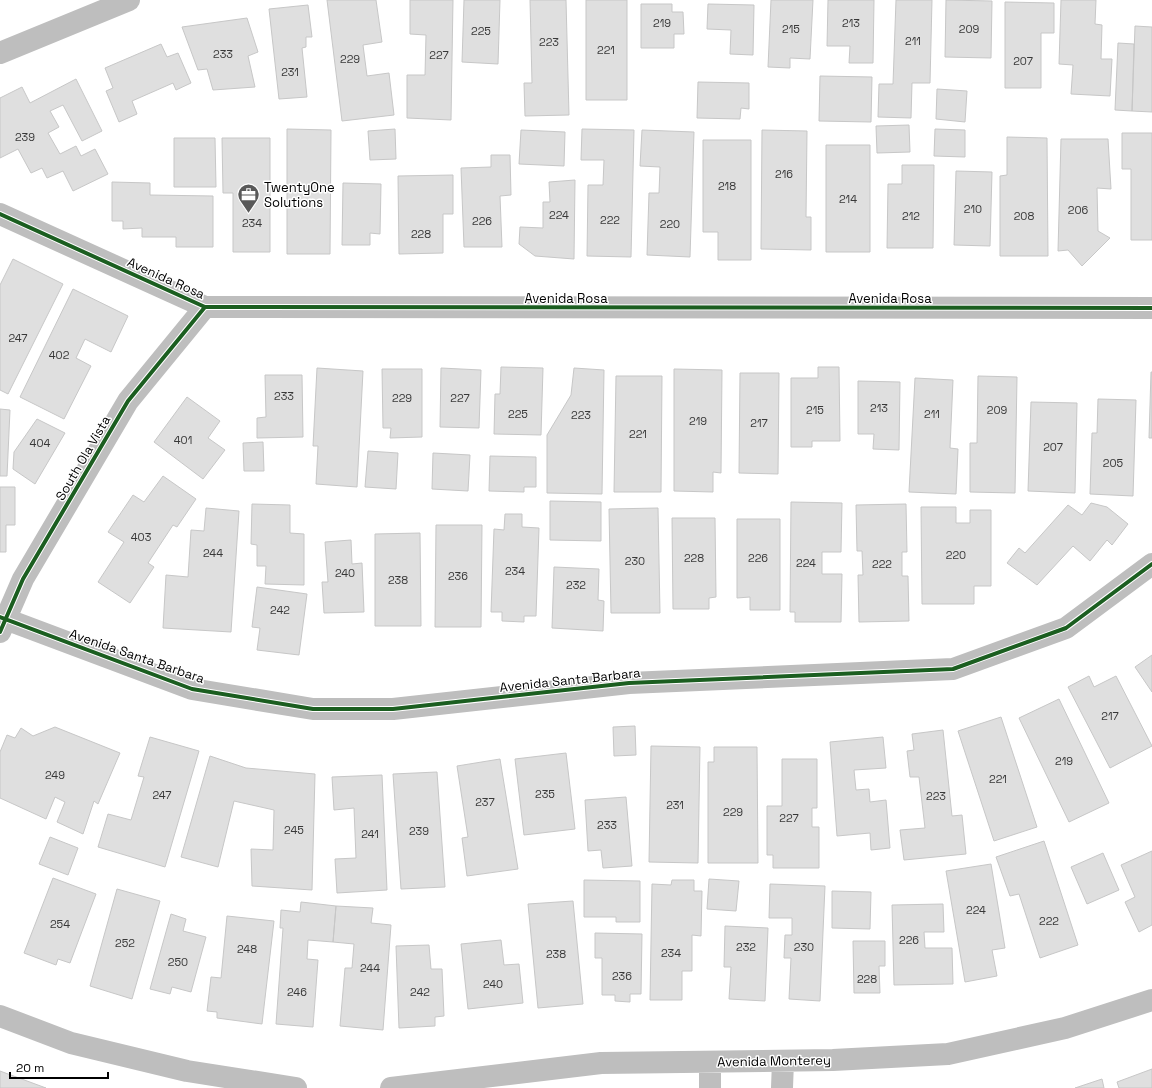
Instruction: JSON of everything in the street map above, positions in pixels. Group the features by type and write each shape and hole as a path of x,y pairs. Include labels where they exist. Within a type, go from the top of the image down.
{"street":[{"path":"0,53 129,0"},
{"name":"Avenida Rosa","path":"0,214 205,307 1152,308"},
{"name":"South Ola Vista","path":"2,623 24,579 128,401 205,307"},
{"name":"Avenida Santa Barbara","path":"2,623 192,689 313,709 393,709 629,683 953,669 1066,628 1152,564"},
{"name":"Avenida Monterey","path":"391,1088 601,1063 783,1061 948,1054 1065,1028 1152,1000"},
{"path":"0,1016 71,1043 187,1070 296,1088"},
{"path":"782,1088 783,1061"},
{"path":"710,1062 710,1088"}],"building":[{"path":"327,0 376,0 382,42 363,45 367,76 389,73 394,115 342,121"},
{"path":"410,0 453,0 451,120 407,118 407,75 425,75 426,35 410,34"},
{"path":"464,0 500,0 498,64 462,62"},
{"path":"530,0 566,0 569,115 525,116 524,83 532,83"},
{"path":"586,0 627,0 627,100 586,100"},
{"path":"771,0 813,0 810,59 790,58 790,68 768,67"},
{"path":"828,0 874,0 873,63 849,63 850,46 827,46"},
{"path":"896,0 932,0 930,83 912,83 911,118 878,117 879,84 893,84"},
{"path":"946,0 992,1 991,58 945,57"},
{"path":"1061,0 1096,0 1095,24 1102,25 1101,59 1112,59 1110,96 1071,94 1073,65 1059,64"},
{"path":"1005,2 1054,3 1054,33 1041,33 1041,88 1005,88"},
{"path":"641,4 672,4 672,12 683,12 684,34 674,34 674,48 641,48"},
{"path":"708,4 754,5 753,55 730,54 731,30 707,29"},
{"path":"308,5 312,37 306,37 306,47 302,48 307,97 279,99 269,9"},
{"path":"247,18 258,52 248,56 255,87 213,90 207,69 198,70 182,27"},
{"path":"1135,26 1152,27 1152,112 1132,111"},
{"path":"1118,43 1134,44 1132,111 1115,110"},
{"path":"161,44 167,57 178,53 191,83 176,90 173,83 132,101 137,114 119,122 106,91 113,88 105,68"},
{"path":"820,76 872,77 871,122 819,121"},
{"path":"76,79 102,131 82,141 63,105 50,111 59,127 48,133 60,154 76,146 81,156 95,149 108,174 73,191 63,171 47,178 42,168 31,173 18,149 0,158 0,98 22,87 30,103"},
{"path":"698,82 749,83 749,109 741,108 740,119 697,118"},
{"path":"937,89 967,91 965,122 936,119"},
{"path":"909,125 910,152 877,153 876,126"},
{"path":"287,129 331,130 330,254 287,254"},
{"path":"395,129 396,159 370,160 368,131"},
{"path":"582,129 634,130 631,257 587,256 588,185 603,185 604,160 581,160"},
{"path":"935,129 965,130 965,157 934,156"},
{"path":"521,130 565,132 564,166 519,164"},
{"path":"642,130 694,132 690,257 647,255 649,193 659,193 660,167 640,166"},
{"path":"762,130 807,131 806,217 811,217 811,250 761,249"},
{"path":"1122,133 1152,133 1152,240 1131,240 1131,169 1122,169"},
{"path":"1007,137 1047,138 1048,256 1000,256 1000,176 1007,175"},
{"path":"174,138 215,138 216,187 174,187"},
{"path":"222,138 270,138 270,252 233,252 233,193 223,193"},
{"path":"1061,139 1108,139 1111,189 1097,188 1098,231 1110,238 1082,266 1068,250 1058,251"},
{"path":"703,140 751,140 751,260 718,260 718,232 703,232"},
{"path":"826,145 870,145 870,252 826,252"},
{"path":"491,155 510,155 511,195 500,196 502,247 464,247 461,168 491,167"},
{"path":"902,165 934,165 933,248 887,248 888,184 902,184"},
{"path":"956,171 992,172 990,246 954,245"},
{"path":"453,175 453,214 443,214 443,253 399,254 398,176"},
{"path":"575,180 574,259 535,256 519,244 520,227 543,228 543,202 550,202 549,182"},
{"path":"112,182 150,183 150,195 213,196 213,247 176,247 176,237 142,237 142,228 123,229 123,221 112,221"},
{"path":"343,183 381,184 380,234 370,233 370,245 342,245"},
{"path":"13,259 63,284 8,394 0,390 0,285"},
{"path":"73,289 128,316 111,352 85,339 76,358 91,366 64,419 20,397"},
{"path":"501,367 543,368 541,435 494,434 495,394 500,394"},
{"path":"818,367 839,367 840,441 812,441 812,447 791,447 791,378 818,378"},
{"path":"317,368 363,371 357,487 316,484 318,446 313,446"},
{"path":"441,368 481,370 479,428 440,427"},
{"path":"574,368 604,370 602,494 547,493 547,435 571,395"},
{"path":"382,369 422,369 422,437 390,438 391,428 383,428"},
{"path":"674,369 722,370 721,473 713,472 713,492 674,491"},
{"path":"1151,372 1152,438 1149,438"},
{"path":"740,373 779,373 778,474 739,473"},
{"path":"265,375 302,375 303,437 257,438 257,418 266,417"},
{"path":"616,376 662,376 661,492 614,492"},
{"path":"978,376 1017,377 1015,493 970,492 970,443 977,443"},
{"path":"915,378 953,380 950,448 958,449 956,494 909,492"},
{"path":"858,381 900,382 899,450 873,449 874,434 858,434"},
{"path":"187,397 220,421 208,438 225,450 203,479 154,442"},
{"path":"1098,399 1136,400 1133,496 1090,494 1092,433 1097,433"},
{"path":"1031,402 1077,403 1075,493 1028,491"},
{"path":"0,409 10,410 7,476 0,476"},
{"path":"37,419 65,433 35,484 13,469 14,452"},
{"path":"263,442 264,471 244,471 243,443"},
{"path":"368,451 398,453 396,489 365,487"},
{"path":"433,453 470,455 468,491 432,489"},
{"path":"490,456 536,457 536,487 524,487 524,492 489,491"},
{"path":"163,476 196,499 177,527 173,525 148,563 154,567 130,603 98,582 124,542 108,532 133,495 144,502"},
{"path":"0,487 15,487 15,525 6,525 6,552 0,552"},
{"path":"550,501 601,502 601,541 550,540"},
{"path":"791,502 842,503 841,552 822,552 822,574 842,574 841,622 795,622 795,612 790,612"},
{"path":"1091,503 1107,507 1128,524 1112,545 1107,540 1090,561 1073,546 1037,585 1007,563 1019,548 1025,553 1068,505 1082,515"},
{"path":"252,504 290,505 290,533 304,534 304,585 265,584 266,566 257,566 257,545 251,544"},
{"path":"906,504 907,552 902,552 902,576 908,576 909,621 859,622 858,575 863,575 862,551 857,551 856,505"},
{"path":"921,507 956,507 956,523 970,523 970,510 991,510 991,586 974,586 974,604 922,604"},
{"path":"206,508 239,511 231,632 163,628 166,575 188,577 191,530 204,531"},
{"path":"658,508 660,613 611,613 609,509"},
{"path":"505,514 522,514 522,527 539,528 536,616 524,616 524,622 502,621 502,612 491,612 494,529 504,530"},
{"path":"672,518 715,518 716,597 709,598 709,609 673,609"},
{"path":"737,519 780,519 780,610 750,610 750,597 737,598"},
{"path":"436,525 482,525 481,627 435,627"},
{"path":"420,533 421,626 375,626 375,534"},
{"path":"351,540 352,564 362,563 364,612 324,613 322,582 328,582 325,542"},
{"path":"554,567 599,569 598,600 604,601 603,631 552,628"},
{"path":"257,587 307,594 299,655 257,650 260,628 252,627"},
{"path":"1152,655 1152,692 1135,667"},
{"path":"1089,676 1094,687 1116,676 1152,746 1110,768 1068,687"},
{"path":"1059,699 1109,803 1069,822 1019,718"},
{"path":"1001,717 1037,827 994,841 958,731"},
{"path":"635,726 636,755 614,756 613,727"},
{"path":"55,727 120,753 98,804 94,801 83,834 57,822 65,802 55,797 46,819 0,798 0,752 7,735 15,738 21,728 33,736"},
{"path":"943,730 952,816 962,815 966,854 904,860 900,830 925,828 919,777 910,777 907,751 914,750 912,734"},
{"path":"150,737 199,751 165,867 98,847 108,814 131,820 144,777 138,776"},
{"path":"883,737 886,768 854,770 856,790 869,789 870,802 886,800 890,848 871,850 870,833 837,836 830,742"},
{"path":"651,746 700,747 698,863 649,862"},
{"path":"714,747 757,747 758,863 708,863 708,762 714,762"},
{"path":"566,753 575,829 524,835 515,759"},
{"path":"210,756 246,768 315,774 312,890 252,886 251,849 273,850 274,810 234,801 218,867 181,857"},
{"path":"500,759 518,869 467,876 462,838 468,837 457,766"},
{"path":"782,759 817,759 817,808 812,808 812,827 819,827 819,868 773,868 773,855 767,855 767,806 782,806"},
{"path":"437,772 445,887 401,889 393,774"},
{"path":"382,775 387,890 337,893 335,859 356,858 354,808 334,810 332,777"},
{"path":"626,797 632,866 603,868 601,850 588,851 585,800"},
{"path":"50,837 78,848 68,875 39,864"},
{"path":"1044,841 1078,945 1040,958 1019,894 1010,896 996,857"},
{"path":"1152,851 1152,925 1139,932 1125,902 1135,897 1121,865"},
{"path":"1103,853 1119,890 1087,904 1071,867"},
{"path":"991,864 1005,948 992,950 997,976 965,982 946,871"},
{"path":"53,878 96,894 70,963 58,959 56,965 24,953"},
{"path":"709,879 739,881 736,911 707,909"},
{"path":"584,880 640,881 640,922 616,922 616,917 584,917"},
{"path":"672,880 694,880 694,891 702,891 701,936 692,935 692,971 682,971 682,1000 650,1000 652,884 671,885"},
{"path":"770,884 825,886 820,1001 789,999 791,958 784,958 785,935 792,935 792,918 769,918"},
{"path":"117,889 160,901 132,999 90,986"},
{"path":"832,891 871,892 870,929 832,928"},
{"path":"573,901 583,1004 538,1008 528,904"},
{"path":"301,902 336,906 333,942 308,940 307,959 318,960 313,1027 276,1024 283,928 280,928 281,910 300,912"},
{"path":"943,904 944,932 924,932 925,948 952,948 953,984 894,985 892,905"},
{"path":"336,906 373,908 371,923 391,925 383,1030 340,1026 345,968 352,968 354,944 333,942"},
{"path":"171,914 186,919 183,931 206,937 191,992 172,987 170,994 150,989"},
{"path":"227,916 274,921 262,1024 217,1018 217,1012 207,1011 211,977 221,978"},
{"path":"725,926 768,928 765,1001 729,999 731,967 724,967"},
{"path":"595,933 642,934 641,994 630,994 630,1002 615,1001 615,995 602,995 602,958 595,958"},
{"path":"501,940 504,965 519,964 523,1003 468,1009 461,944"},
{"path":"853,941 885,941 885,966 879,966 880,993 854,993"},
{"path":"429,945 431,969 442,969 444,1016 435,1017 435,1026 399,1028 396,946"},
{"path":"1152,1069 1152,1088 1119,1088 1117,1082"},
{"path":"0,1071 46,1088 0,1088"},
{"path":"1102,1079 1104,1088 1075,1088"}],"cycle path":[{"path":"0,214 205,307 1152,308"},
{"path":"0,632 23,579 128,401 205,307"},
{"path":"0,617 192,689 313,709 393,709 629,683 953,669 1066,628 1152,564"}],"place":[{"name":"TwentyOne Solutions","path":"249,214"}]}
